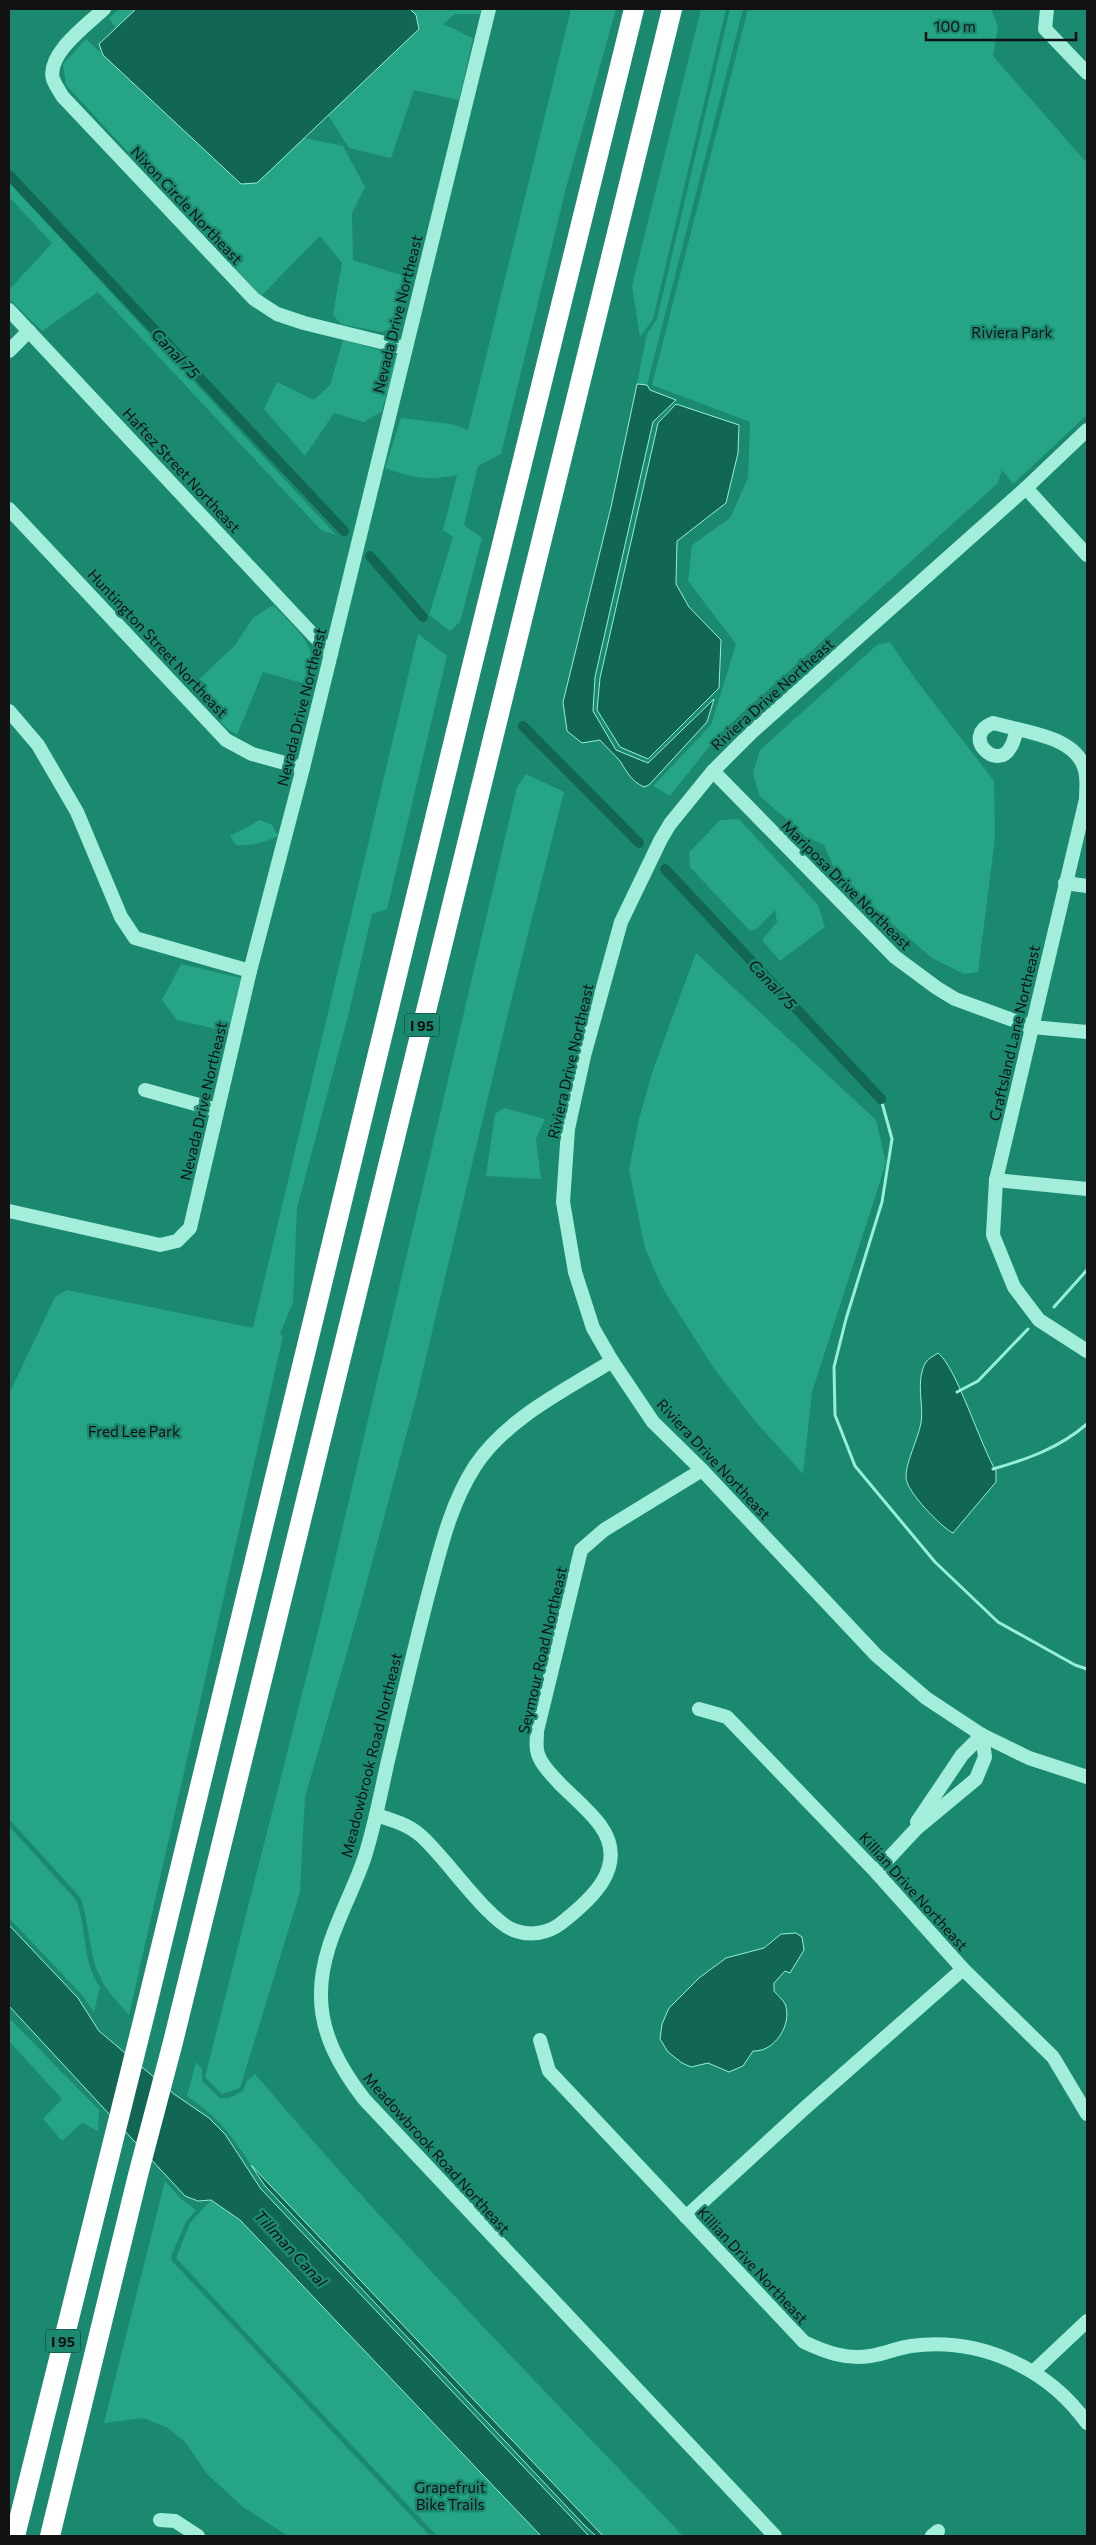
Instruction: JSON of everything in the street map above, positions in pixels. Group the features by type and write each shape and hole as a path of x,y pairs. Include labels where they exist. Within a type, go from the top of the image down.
{"highway":[{"name":"I 95","path":"15,2536 145,2013 466,690 634,9"},
{"name":"I 95","path":"50,2536 672,9"}],"street":[{"name":"Nixon Circle Northeast","path":"104,9 69,42 53,62 53,79 62,97 254,299 286,317 405,348"},
{"name":"Nevada Drive Northeast","path":"9,1211 160,1245 177,1241 190,1228 250,971 303,768 489,9"},
{"path":"1047,9 1045,29 1087,73"},
{"name":"Haftez Street Northeast","path":"9,310 331,654"},
{"path":"9,351 29,331"},
{"name":"Riviera Drive Northeast","path":"1087,430 1026,488 752,732 712,771 660,839 621,921 584,1056 568,1129 563,1202 574,1268 594,1328 612,1361 653,1422 702,1470 876,1655 926,1698 982,1735 1029,1758 1087,1777"},
{"path":"1026,488 1087,555"},
{"name":"Huntington Street Northeast","path":"9,508 226,740 252,754 303,768"},
{"path":"9,711 38,745 77,812 121,917 135,938 250,971"},
{"name":"Craftsland Lane Northeast","path":"1017,729 1052,738 1076,752 1086,774 1086,799 996,1180 993,1235 1014,1287 1039,1320 1087,1351"},
{"name":"Mariposa Drive Northeast","path":"712,771 895,957 955,999 1032,1027 1087,1032"},
{"path":"1065,883 1087,886"},
{"path":"145,1090 217,1110"},
{"path":"996,1180 1087,1189"},
{"name":"Meadowbrook Road Northeast","path":"612,1361 526,1415 501,1436 482,1456 459,1493 448,1520 420,1625 364,1860 344,1902 324,1963 321,1996 324,2022 331,2045 345,2075 406,2145 775,2536"},
{"name":"Seymour Road Northeast","path":"376,1815 405,1825 421,1836 497,1919 515,1931 532,1934 548,1932 590,1896 606,1878 611,1863 610,1845 600,1826 547,1770 537,1751 537,1731 581,1550 604,1530 702,1470"},
{"name":"Killian Drive Northeast","path":"699,1709 727,1717 876,1872 963,1969 1053,2057 1087,2114"},
{"path":"917,1828 916,1824 962,1755 982,1735"},
{"path":"876,1872 917,1828 976,1779 985,1757 982,1735"},
{"path":"686,2217 806,2107 963,1969"},
{"name":"Killian Drive Northeast","path":"540,2040 549,2071 804,2342 828,2353 860,2357 910,2346 958,2346 993,2353 1033,2372 1069,2401 1087,2423"},
{"path":"1033,2372 1087,2321"},
{"path":"160,2520 175,2521 198,2536"}],"green space":[{"path":"119,9 136,9 116,28 109,18"},
{"path":"410,9 482,9 480,14 455,14 443,24 473,38 459,100 414,90 391,158 349,148 328,115 419,29 416,15"},
{"path":"571,9 616,9 566,188 501,454 478,466 464,525 482,538 460,622 450,631 429,615 453,537 443,530 457,475 420,478 385,468 401,418 452,424 468,430"},
{"path":"701,9 726,9 653,319 640,337 632,286"},
{"path":"730,9 743,9 647,385 637,384 647,334 657,319"},
{"name":"Riviera Park","path":"748,9 991,9 998,26 993,56 1087,163 1087,415 1013,484 1002,470 998,483 720,733 670,796 653,786 711,725 736,644 688,581 692,545 730,518 748,478 750,422 652,385"},
{"path":"86,39 241,184 257,182 304,138 343,146 365,187 352,213 353,260 414,279 400,325 382,332 341,324 333,315 342,263 320,236 261,296 66,85 63,64"},
{"path":"9,182 336,535 321,530 98,292 42,331 9,299 9,290 52,243 9,197"},
{"path":"343,340 397,355 382,411 364,422 334,413 305,456 264,409 277,382 314,400 330,385"},
{"path":"273,605 299,632 310,649 314,672 313,686 263,672 237,735 225,727 190,688 235,645 253,618"},
{"name":"Fred Lee Park","path":"418,634 447,656 387,909 372,914 348,1016 297,1208 293,1302 280,1334 283,1336 129,2015 109,1992 100,1977 93,1958 86,1917 80,1897 9,1819 9,1394 55,1297 67,1290 253,1328"},
{"path":"890,642 916,680 994,781 995,838 978,972 964,974 932,958 869,904 836,872 824,845 806,837 759,795 753,773 760,750 877,645"},
{"path":"526,774 564,792 509,1009 418,1391 360,1607 305,1797 300,1892 240,2088 222,2094 205,2077 322,1615 517,787"},
{"path":"739,819 818,905 825,927 780,961 762,940 777,922 775,910 758,928 750,931 690,867 689,853 720,820"},
{"path":"260,820 272,825 278,836 257,844 236,845 230,836"},
{"path":"696,953 876,1120 886,1163 812,1392 803,1474 755,1421 713,1367 662,1287 645,1248 629,1170 639,1119 653,1070"},
{"path":"181,964 241,978 229,1032 177,1020 162,1000"},
{"path":"504,1108 545,1119 536,1139 541,1179 486,1176 495,1114"},
{"path":"9,1826 76,1900 90,1967 100,1987 94,2012 82,1995 9,1918"},
{"path":"9,2018 99,2110 98,2131 82,2123 62,2141 43,2119 62,2099 9,2041"},
{"path":"196,2062 202,2069 202,2081 220,2098 229,2098 243,2091 247,2081 255,2074 306,2134 412,2250 683,2536 603,2536 251,2165 223,2127 208,2112 187,2096"},
{"path":"165,2181 181,2199 196,2210 186,2222 171,2256 172,2261 430,2536 288,2536 243,2507 207,2474 186,2443 168,2428 144,2418 104,2423"},
{"name":"Grapefruit Bike Trails","path":"211,2200 240,2220 541,2536 437,2536 176,2258 190,2223"}],"water":[{"path":"136,9 410,9 416,15 419,29 257,183 241,184 103,55 99,44"},
{"path":"637,384 647,385 650,390 676,400 653,422 595,677 593,711 616,750 648,763 714,699 707,722 649,785 644,787 633,779 620,761 600,740 582,743 567,731 563,702 611,507"},
{"path":"676,404 739,425 738,453 726,503 677,541 676,584 689,607 721,640 719,688 648,759 620,747 597,710 600,678 658,423"},
{"path":"938,1353 953,1374 996,1471 996,1482 953,1533 941,1524 918,1500 906,1478 906,1472 921,1423 920,1385 923,1369 926,1362"},
{"name":"Tillman Canal","path":"9,1925 78,1998 99,2031 174,2094 209,2118 225,2134 261,2189 589,2536 541,2536 240,2220 211,2200 198,2201 185,2196 9,2006"},
{"path":"796,1933 802,1937 804,1950 790,1973 785,1971 774,1983 774,1991 784,2003 787,2014 784,2029 774,2042 761,2050 753,2051 743,2066 729,2072 708,2063 691,2067 682,2063 668,2052 660,2039 662,2024 669,2008 699,1978 726,1958 764,1948 781,1934"},
{"path":"251,2165 603,2536 596,2536 584,2525 265,2186"}],"waterway":[{"name":"Canal 75","path":"9,175 344,531"},
{"name":"Canal 75","path":"370,556 423,617"},
{"name":"Canal 75","path":"523,726 639,843"},
{"name":"Canal 75","path":"665,869 881,1099"},
{"path":"881,1099 892,1139 882,1202 846,1319 834,1367 835,1415 855,1466 935,1562 998,1622 1075,1665 1087,1669"},
{"path":"1054,1307 1087,1270"},
{"path":"957,1392 978,1381 1028,1329"},
{"path":"993,1469 1043,1452 1065,1440 1087,1424"}]}
